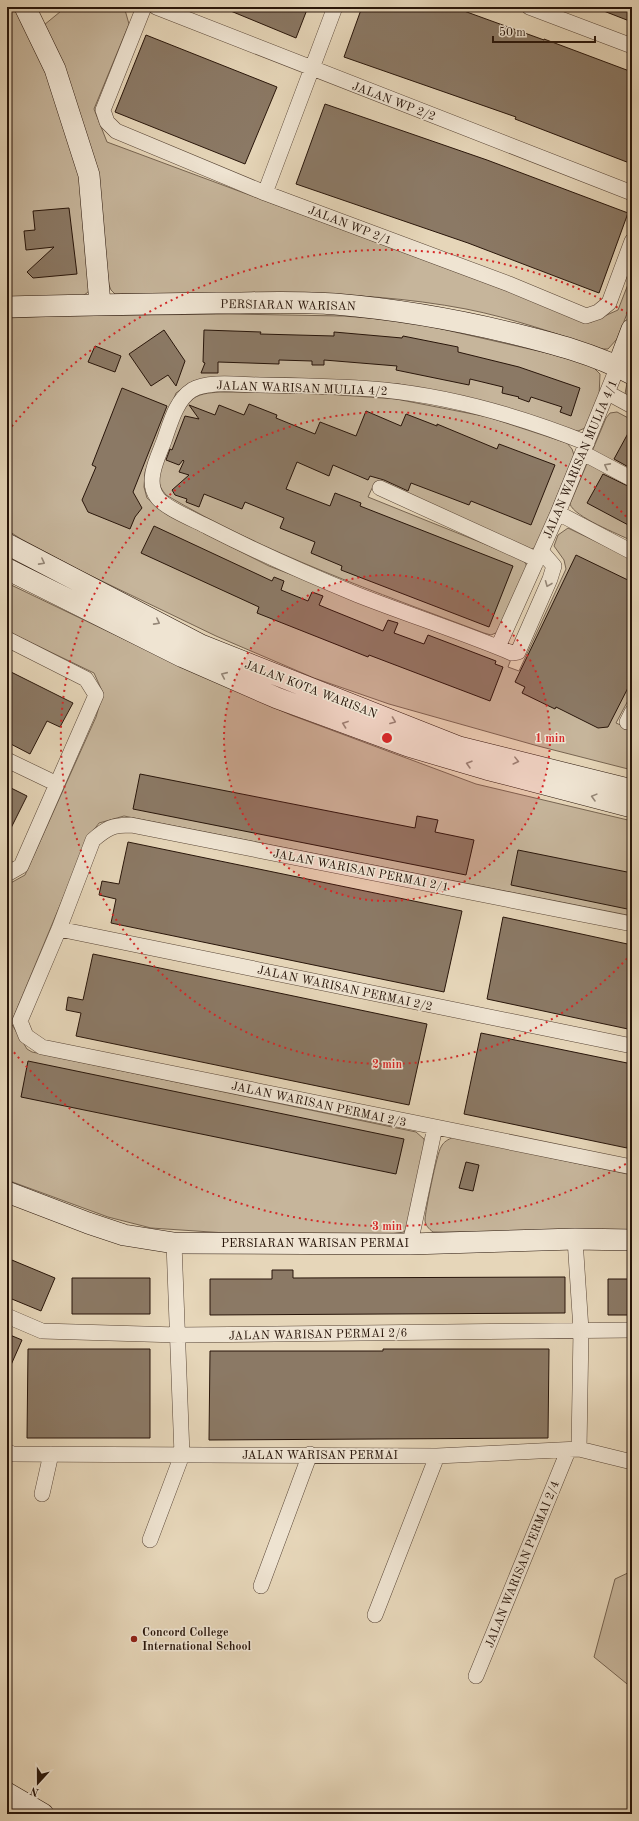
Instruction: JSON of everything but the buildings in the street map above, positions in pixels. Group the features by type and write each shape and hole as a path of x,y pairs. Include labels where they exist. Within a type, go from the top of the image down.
{"street":[{"name":"JALAN WP 2/1","path":"144,7 103,110 107,122 116,131 265,193 509,284 586,316 598,312 609,303 632,241"},
{"name":"JALAN WP 2/2","path":"156,7 632,193"},
{"path":"265,193 335,7"},
{"path":"529,7 632,46"},
{"path":"29,8 55,69 89,175 100,304"},
{"name":"PERSIARAN WARISAN","path":"7,307 100,304 272,302 334,304 414,312 471,323 522,336 579,352 625,370"},
{"path":"625,370 632,330"},
{"name":"JALAN WARISAN MULIA 4/1","path":"539,555 554,566 533,620 518,652 512,653 498,647 539,555 558,513 608,393 625,370"},
{"name":"JALAN WARISAN MULIA 4/2","path":"498,647 359,595 268,557 173,509 157,498 153,488 152,476 171,419 181,400 192,390 207,384 282,385 383,390 438,399 492,410 557,431 632,479"},
{"path":"608,393 632,406"},
{"path":"380,488 539,555"},
{"path":"558,513 632,552"},
{"name":"JALAN KOTA WARISAN","path":"8,545 201,645 459,747 632,790"},
{"name":"JALAN KOTA WARISAN","path":"7,569 182,657 277,698 408,746 486,769 632,807"},
{"path":"7,639 86,679 96,695 22,866 7,874"},
{"path":"7,760 57,784"},
{"name":"JALAN WARISAN PERMAI 2/1","path":"59,929 93,840 104,830 115,825 131,825 632,924"},
{"name":"JALAN WARISAN PERMAI 2/3","path":"59,929 20,1021 26,1036 42,1047 632,1167"},
{"name":"JALAN WARISAN PERMAI 2/2","path":"59,929 632,1046"},
{"path":"410,1244 435,1127"},
{"name":"PERSIARAN WARISAN PERMAI","path":"7,1192 124,1235 174,1243 410,1244 575,1239 632,1240"},
{"path":"573,1450 581,1330 575,1239"},
{"path":"150,1540 182,1455 174,1243"},
{"name":"JALAN WARISAN PERMAI 2/6","path":"7,1316 42,1331 178,1335 632,1330"},
{"name":"JALAN WARISAN PERMAI","path":"7,1451 12,1454 310,1454 437,1456 573,1450 632,1462"},
{"name":"JALAN WARISAN PERMAI 2/4","path":"476,1676 573,1450"},
{"path":"42,1494 51,1454"},
{"path":"261,1586 310,1454"},
{"path":"375,1615 437,1456"},
{"path":"7,1793 43,1814"}],"shaded area":[{"path":"7,7 17,7 35,42 80,173 91,288 82,296 7,300"},
{"path":"66,7 117,7 125,10 129,24 94,109 107,142 591,322 618,310 632,274 632,301 617,339 608,349 602,349 500,317 466,309 379,297 291,293 115,294 109,285 103,242 44,25"},
{"path":"229,314 343,316 393,320 433,327 547,353 591,365 600,374 599,397 585,428 578,431 455,395 399,384 290,378 216,377 193,381 176,393 145,472 144,487 147,498 166,514 269,566 511,659 508,667 519,671 566,569 564,560 554,546 558,535 568,528 632,559 632,693 616,723 632,730 632,770 538,746 389,704 314,678 216,636 83,572 7,530 7,318"},
{"path":"632,382 632,398 625,394 627,383"},
{"path":"220,392 312,393 396,399 488,417 567,443 572,449 574,455 536,547 530,550 373,486 368,497 522,559 526,564 527,570 498,632 491,635 484,633 322,571 243,536 166,495 160,484 160,472 166,451 185,407 192,399 196,397 204,394"},
{"path":"617,412 632,420 632,541 588,520 573,509 570,504 606,418 610,413"},
{"path":"7,583 182,667 291,715 476,784 632,821 632,916 124,816 99,823 88,838 11,1023 27,1049 32,1052 416,1132 424,1139 425,1150 408,1225 404,1232 390,1234 226,1233 151,1228 108,1217 7,1180 7,885 25,875 96,717 103,693 94,673 7,631"},
{"path":"453,1137 632,1175 632,1233 433,1232 426,1224 425,1220 427,1206 439,1152 445,1142"},
{"path":"632,1571 632,1688 594,1657 615,1579"}],"place":[{"name":"Concord College International School","path":"134,1639"}]}
